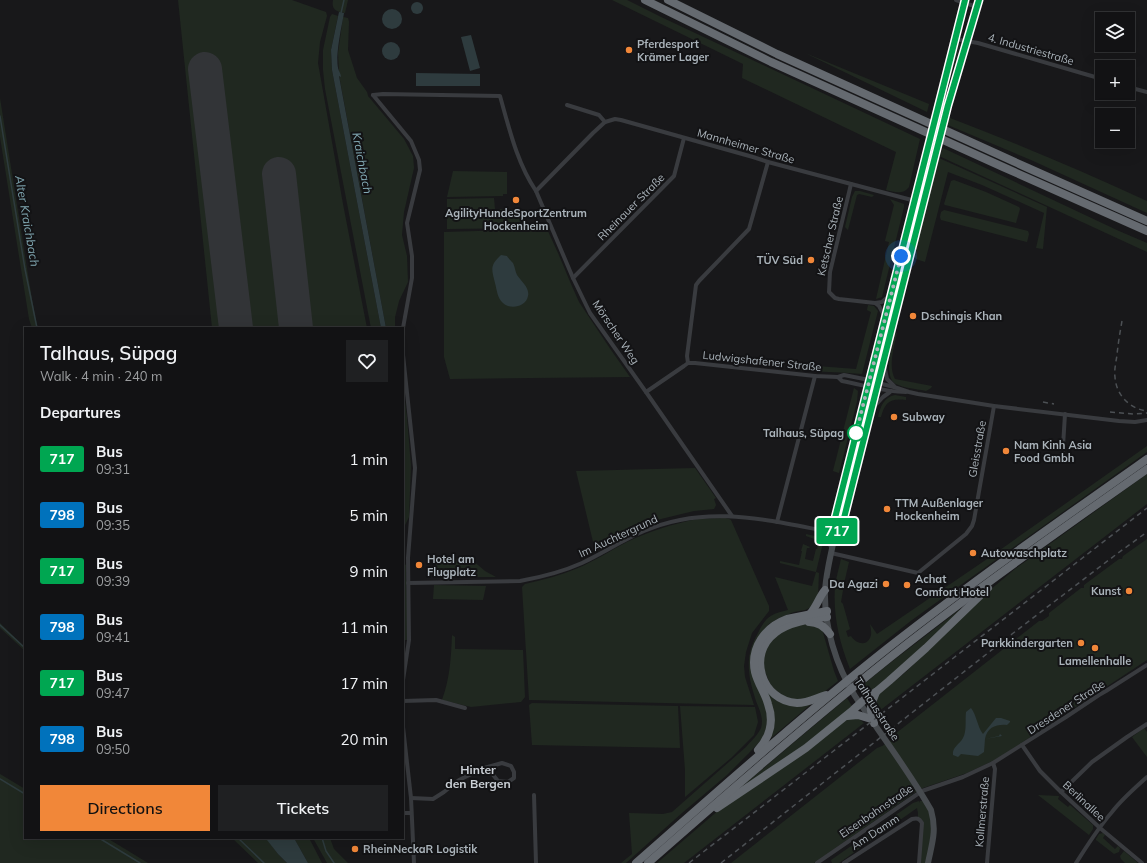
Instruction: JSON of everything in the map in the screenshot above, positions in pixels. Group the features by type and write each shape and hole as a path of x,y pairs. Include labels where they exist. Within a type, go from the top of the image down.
{"highway":[{"path":"645,0 771,62 1147,232"},
{"path":"668,0 777,54 1147,221"},
{"path":"636,863 734,776 832,693 887,649 1043,532 1147,459"},
{"path":"648,863 784,744 906,644 999,574 1147,469"},
{"path":"700,817 714,810 800,753 906,668 988,588 999,574"},
{"path":"810,614 825,590"},
{"path":"734,776 763,745 769,735 771,722 769,704 755,672 754,664 757,646 762,636 774,625 787,618 810,614 827,614"},
{"path":"827,614 784,627 776,632 766,642 761,653 760,666 762,677 767,686 775,695 787,701 807,702 832,693"},
{"path":"803,622 820,624 826,628 830,634"},
{"path":"846,716 858,715 872,719 871,704 876,692"}],"main road":[{"name":"Talhausstraße","path":"928,863 935,832 934,819 931,810 872,719 853,694 842,673 830,634 825,590 831,551 836,533 842,526 948,105 979,0"},
{"name":"Talhausstraße","path":"836,533 833,524 964,1"}],"street":[{"path":"956,0 964,1 977,7"},
{"name":"4. Industriestraße","path":"955,39 978,43 1095,77"},
{"path":"1135,89 1147,92"},
{"name":"Mörscher Weg","path":"403,327 412,278 412,256 408,223 420,170 419,160 411,141 373,95 500,96 522,165 529,180 536,190 573,278 590,313 732,516"},
{"path":"536,190 605,122 599,115 567,105"},
{"name":"Mannheimer Straße","path":"605,122 608,120 621,120 753,156 768,162 923,203"},
{"name":"Rheinauer Straße","path":"573,278 674,176 684,138"},
{"path":"688,364 687,356 696,285 749,229 768,162"},
{"name":"Ketscher Straße","path":"851,184 830,272 830,294 839,299 875,303"},
{"path":"875,303 882,302 890,295"},
{"path":"875,303 879,306 885,317"},
{"path":"884,361 887,379 894,387"},
{"name":"Ludwigshafener Straße","path":"646,392 688,364 695,363 815,376 844,376 877,386"},
{"path":"404,364 415,468 408,558 409,640 404,673"},
{"path":"777,522 815,376"},
{"name":"Gleisstraße","path":"877,386 894,387 909,392 994,406 1119,421 1136,422 1147,420"},
{"name":"Gleisstraße","path":"877,386 890,392 909,392"},
{"path":"871,410 890,392"},
{"name":"Gleisstraße","path":"831,551 918,573 969,531 974,520 994,406"},
{"path":"1062,462 1065,414"},
{"name":"Im Auchtergrund","path":"408,583 520,581 538,578 567,570 581,564 626,540 661,525 704,516 732,516 777,522 836,533"},
{"path":"814,529 824,536 831,551"},
{"name":"Dresdener Straße","path":"993,763 1022,746 1098,695 1147,665"},
{"path":"404,701 436,700 465,708"},
{"path":"1061,792 1092,762 1147,724"},
{"path":"404,736 411,798 414,863"},
{"name":"Berlinallee","path":"1022,746 1040,771 1061,792 1100,828 1142,863"},
{"path":"411,798 432,799 459,780 484,768 502,763 511,766 514,772 514,778 508,782 498,781 490,771 484,768"},
{"name":"Eisenbahnstraße","path":"817,863 922,791 963,777 993,763"},
{"name":"Kollmerstraße","path":"987,863 995,769 993,763"},
{"path":"1076,863 1112,812 1125,797 1147,777"},
{"path":"534,795 536,863"},
{"path":"404,813 411,813"},
{"name":"Am Damm","path":"844,863 912,819 918,818 922,823 919,863"},
{"path":"825,858 827,863"}],"shaded area":[{"path":"178,0 292,0 326,12 327,16 320,42 318,63 367,327 212,327"},
{"path":"333,0 348,0 345,13 335,10"},
{"path":"612,0 627,0 920,139 909,187 907,190 901,192 886,190 896,152 742,78 743,64"},
{"path":"417,2 421,4 423,8 421,12 417,14 413,12 411,8 413,4"},
{"path":"392,9 399,12 402,19 399,26 392,29 385,26 382,19 385,12"},
{"path":"339,12 344,13 337,59 341,77 339,76 386,327 381,327 332,70 331,50"},
{"path":"332,14 338,16 331,50 332,70 381,327 371,327 325,89 323,50 330,17"},
{"path":"343,17 348,18 348,50 357,78 367,92 368,96 404,139 413,156 414,168 404,212 402,235 407,256 408,282 399,301 395,317 395,327 386,327 339,75 338,53"},
{"path":"471,35 480,68 470,71 461,37"},
{"path":"387,42 395,42 400,47 398,58 395,60 387,60 382,55 382,47"},
{"path":"959,43 961,44 948,85 941,122 939,121 954,56"},
{"path":"805,53 929,104 927,112"},
{"path":"416,73 480,74 480,86 416,86"},
{"path":"0,98 38,327 32,327 29,319 0,137"},
{"path":"945,116 1097,178 1147,201 1147,213 1031,160 943,123"},
{"path":"933,143 935,144 924,191 921,195 920,194"},
{"path":"943,148 1147,243 1147,252 939,156"},
{"path":"939,158 1047,207 1043,249 1036,248 1044,213 982,185 948,172 925,262 916,259 914,256"},
{"path":"453,171 507,172 507,194 503,194 503,196 447,197"},
{"path":"954,180 1019,207 1020,209 1016,223 945,205 944,204 951,181"},
{"path":"855,191 874,195 872,197 859,194 857,195 848,230 845,227 852,197"},
{"path":"494,198 495,209 526,209 526,228 447,229 447,199"},
{"path":"890,199 904,204 904,207 882,297 876,299 889,242 885,241 894,205"},
{"path":"944,210 1028,231 1029,234 1027,242 941,220 941,212"},
{"path":"547,229 579,302 630,377 450,379 444,357 444,232"},
{"path":"910,233 911,241 878,372 876,372"},
{"path":"501,255 507,256 513,263 517,275 528,290 527,300 521,305 513,307 506,305 501,301 498,294 492,268"},
{"path":"868,305 874,306 878,311 862,374 793,369 791,364 856,369 871,312 867,310"},
{"path":"895,333 897,333 893,350 892,368 895,379 932,386 926,391 896,384 892,381 889,368"},
{"path":"854,388 858,391 857,401 839,473 833,471"},
{"path":"870,391 861,433 859,453 841,524 836,523"},
{"path":"404,394 411,466 409,517 404,527"},
{"path":"895,395 906,397 906,400 889,402 884,408 881,417 878,417 885,400"},
{"path":"1147,446 1147,452 912,620 850,669 836,618 835,586 843,590 841,602 843,604 850,629 846,631 848,637 851,636 855,641 860,643 866,642 871,635 870,624 877,634 990,557"},
{"path":"695,468 716,498 714,499 716,505 714,509 694,511 661,519 635,528 595,550 576,471"},
{"path":"1147,474 1147,504 878,712 875,701 878,695 907,671 971,606 1015,569"},
{"path":"725,518 731,520 769,606 769,611 752,633 746,652 744,666 745,677 754,705 529,700 522,587 525,584 578,568 644,534 697,519"},
{"path":"806,534 819,537 823,543 816,572 780,563 780,561 799,565 803,544 810,547 807,548 805,559 813,561 820,541 806,536"},
{"path":"1147,539 1147,660 997,759 967,773 920,789 814,863 731,863 877,748 887,743 895,734 1039,621 1042,621 1049,616 1049,613 1081,588 1084,588 1084,585 1119,559 1122,559 1123,556"},
{"path":"436,558 472,560 485,571 496,577 435,577"},
{"path":"841,559 849,562 843,588 835,584"},
{"path":"404,564 406,565 408,640 404,640"},
{"path":"816,572 819,573 818,596 811,607 779,618 769,624 757,638 752,651 768,716 765,736 727,775 626,863 621,863 632,854 629,813 663,814 672,812 746,747 758,733 762,724 762,717 749,675 749,658 754,642 766,620 777,613 788,610 775,577 812,586"},
{"path":"434,585 486,586 483,600 433,599"},
{"path":"959,610 960,611 941,631 874,690 863,694 859,688"},
{"path":"800,620 761,648 768,691 810,705 770,739 772,731 759,679 759,647"},
{"path":"0,623 24,646 24,650 0,628"},
{"path":"803,624 812,625 822,629 838,681 824,692 806,700 789,699 772,688 762,665 766,647 782,630"},
{"path":"452,635 455,637 455,649 523,650 525,697 521,702 471,707 442,700 451,660"},
{"path":"847,698 852,706 850,708 801,749 740,788 798,739"},
{"path":"532,703 678,706 680,748 532,745 529,705"},
{"path":"680,706 755,707 758,722 754,735 731,758 685,797 685,770"},
{"path":"971,708 983,734 996,718 1001,718 1010,722 1007,725 1000,725 990,729 986,735 984,752 978,756 961,754 958,757 953,755 953,752 964,735 966,712"},
{"path":"847,719 859,719 864,723 684,863 657,863 720,809"},
{"path":"1144,728 1147,732 1147,757 1132,737"},
{"path":"0,774 24,788 24,839 109,839 148,863 0,863"},
{"path":"1038,795 1059,796 1058,799 1068,807 1070,805 1093,825 1093,829 1089,835"},
{"path":"919,801 919,803 920,801 926,801 934,819 928,863 919,863 922,823 918,818 917,808 839,863 832,863 831,860 913,803"},
{"path":"1103,833 1105,835 1103,838 1115,849 1118,846 1120,848 1119,852 1114,854 1096,840 1099,834"},
{"path":"233,839 268,839 278,854 287,863 258,863"},
{"path":"295,839 310,839 322,863 308,863"},
{"path":"295,839 308,863 287,863 267,840"},
{"path":"314,839 330,839 334,849 348,863 327,863"},
{"path":"1124,851 1138,863 1125,863 1120,856"}],"waterway":[{"name":"Kraichbach","path":"341,13 344,0"},
{"name":"Alter Kraichbach","path":"0,116 25,269 37,327"},
{"path":"0,625 24,647"},
{"path":"0,779 24,793"},
{"path":"101,839 140,863"},
{"path":"239,839 264,863"},
{"name":"Kraichbach","path":"322,839 326,851 334,863"}],"runway":[{"path":"205,69 236,327"},
{"path":"279,174 296,327"}],"railway":[{"path":"1122,321 1115,369 1116,384 1125,400 1135,407 1147,411"},
{"path":"1043,402 1054,404"},
{"path":"1110,412 1134,414 1147,413"},
{"path":"689,863 1147,508"},
{"path":"721,863 1012,634 1147,532"}],"bus line":[{"name":"717","path":"965,0 833,524 836,533 842,526 948,105 979,0"}],"place":[{"name":"Pferdesport Krämer Lager","path":"629,50"},
{"name":"AgilityHundeSportZentrum Hockenheim","path":"516,200"},
{"name":"TÜV Süd","path":"811,260"},
{"name":"Dschingis Khan","path":"913,316"},
{"name":"Subway","path":"894,417"},
{"name":"Talhaus, Süpag","path":"856,433"},
{"name":"Nam Kinh Asia Food Gmbh","path":"1006,451"},
{"name":"TTM Außenlager Hockenheim","path":"887,509"},
{"name":"Autowaschplatz","path":"973,553"},
{"name":"Hotel am Flugplatz","path":"419,565"},
{"name":"Da Agazi","path":"886,584"},
{"name":"Achat Comfort Hotel","path":"907,585"},
{"name":"Kunst","path":"1129,591"},
{"name":"Parkkindergarten","path":"1081,643"},
{"name":"Lamellenhalle","path":"1095,648"},
{"name":"RheinNeckaR Logistik","path":"355,849"}],"district":[{"name":"Hinter den Bergen","path":"478,777"}],"route":[{"path":"856,433 901,256"}]}
